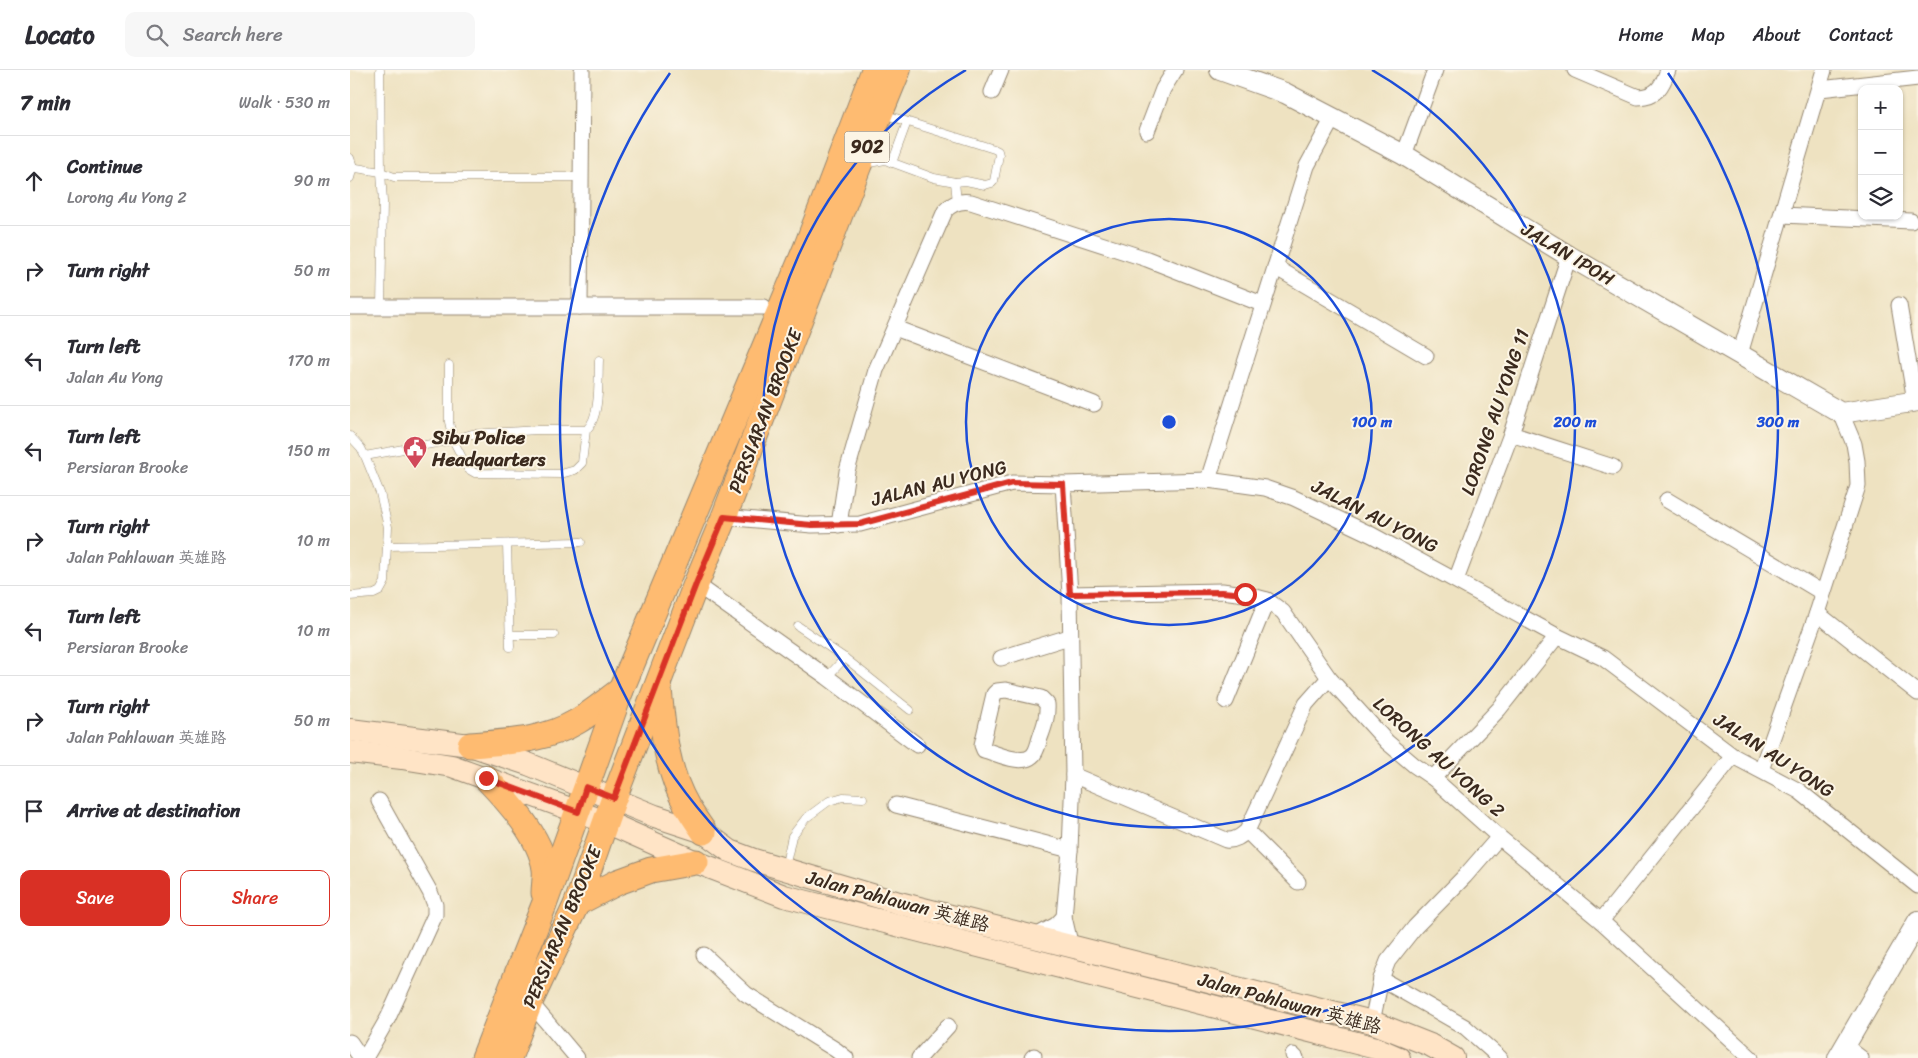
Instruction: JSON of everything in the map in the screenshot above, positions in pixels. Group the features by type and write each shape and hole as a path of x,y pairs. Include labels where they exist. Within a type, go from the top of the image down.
{"main road":[{"name":"PERSIARAN BROOKE","path":"509,1058 530,1002 577,903 614,798 696,584 724,517 827,220 874,70"},
{"name":"PERSIARAN BROOKE","path":"827,220 859,166 898,70"},
{"name":"PERSIARAN BROOKE","path":"484,1058 544,905 621,690 816,250"},
{"path":"658,684 664,738 673,773 686,804 704,832"},
{"path":"470,745 515,742 545,736 577,722 621,690"},
{"name":"Jalan Pahlawan 英雄路","path":"350,730 470,745 528,764 656,816 704,832 730,851 784,870 899,903 1372,1022 1430,1045 1453,1058"},
{"name":"Jalan Pahlawan 英雄路","path":"350,752 452,766 606,822 696,862 784,896 1398,1058"},
{"path":"486,778 514,807 539,851 545,868 544,905"},
{"path":"577,903 618,882 651,870 696,862"}],"street":[{"path":"580,307 582,70"},
{"path":"992,92 1001,70"},
{"path":"1147,131 1164,89 1175,70"},
{"name":"JALAN IPOH","path":"1220,70 1285,93 1404,155 1570,256 1841,413"},
{"path":"1404,155 1435,70"},
{"path":"1575,70 1638,98 1649,97 1655,93 1661,86 1668,70"},
{"path":"1740,354 1824,70"},
{"path":"1820,88 1918,78"},
{"path":"1208,480 1307,166 1333,118"},
{"path":"839,525 847,471 876,370 945,211 957,202 971,202 1147,260 1262,304"},
{"path":"1782,215 1911,221"},
{"name":"LORONG AU YONG 11","path":"1456,580 1511,434 1570,256"},
{"path":"1275,267 1426,356"},
{"path":"1761,770 1817,614 1858,486 1854,444 1841,413 1917,401 1899,306"},
{"path":"350,307 764,307"},
{"path":"895,328 1094,404"},
{"path":"1511,434 1613,467"},
{"name":"JALAN AU YONG","path":"724,517 812,525 860,524 1012,483 1063,484 1208,480 1265,488 1294,498 1372,535 1557,636 1603,658 1733,756 1799,791 1918,886"},
{"path":"1063,484 1070,594 1069,637 1073,775 1070,850 1064,918 1071,947"},
{"path":"1667,500 1823,593"},
{"path":"696,584 828,676 917,745"},
{"name":"LORONG AU YONG 2","path":"1070,594 1222,592 1245,594 1267,600 1283,612 1329,678 1387,742 1433,778 1499,837 1601,921 1750,1058"},
{"path":"1226,701 1267,600"},
{"path":"1817,614 1918,693"},
{"path":"1433,778 1499,709 1557,636"},
{"path":"1001,658 1069,637"},
{"path":"1073,775 1226,840 1240,837 1246,831 1303,710 1329,678"},
{"path":"1048,704 1046,722 1033,756 1020,760 984,750 982,741 994,694 997,691 1006,690 1041,698 1048,704 1071,705"},
{"path":"1601,921 1733,756"},
{"path":"365,1058 388,1018 435,915 430,892 380,802"},
{"path":"896,805 1070,850"},
{"path":"1246,831 1298,882"},
{"path":"1372,1022 1381,979 1388,961 1415,927 1494,845 1499,837"},
{"path":"1034,937 1056,925 1064,918"},
{"path":"1848,1054 1918,921"},
{"path":"704,955 746,994 837,1055"},
{"path":"1381,979 1464,1027 1500,1058"},
{"path":"530,1002 577,1058"},
{"path":"919,1058 948,1026"},
{"path":"350,1042 361,1058"}],"lane":[{"path":"380,70 383,202 381,306"},
{"path":"859,166 885,160 934,178 985,185 992,183 999,155 998,151 881,114"},
{"path":"892,163 907,122"},
{"path":"350,158 352,167 350,178"},
{"path":"352,167 381,172 394,177 582,177"},
{"path":"955,182 957,202"},
{"path":"365,456 453,440 472,434 586,430 591,426 596,412 599,360"},
{"path":"448,365 448,422 453,440 468,469 475,473 561,474 575,470 582,463 586,430"},
{"path":"350,436 361,448 365,456 380,494 388,527 385,582 380,591 374,594 350,596"},
{"path":"388,546 582,542"},
{"path":"507,544 510,647"},
{"path":"798,626 845,658 910,710"},
{"path":"510,635 554,636"},
{"path":"828,676 845,658"},
{"path":"784,870 792,836 806,818 829,801 843,797 863,798"}],"place":[{"name":"Sibu Police Headquarters","path":"415,469"}],"route":[{"path":"486,778 578,812 586,787 614,798 696,584 724,517 812,525 860,524 1012,483 1063,484 1070,594 1222,592 1245,594"}]}
